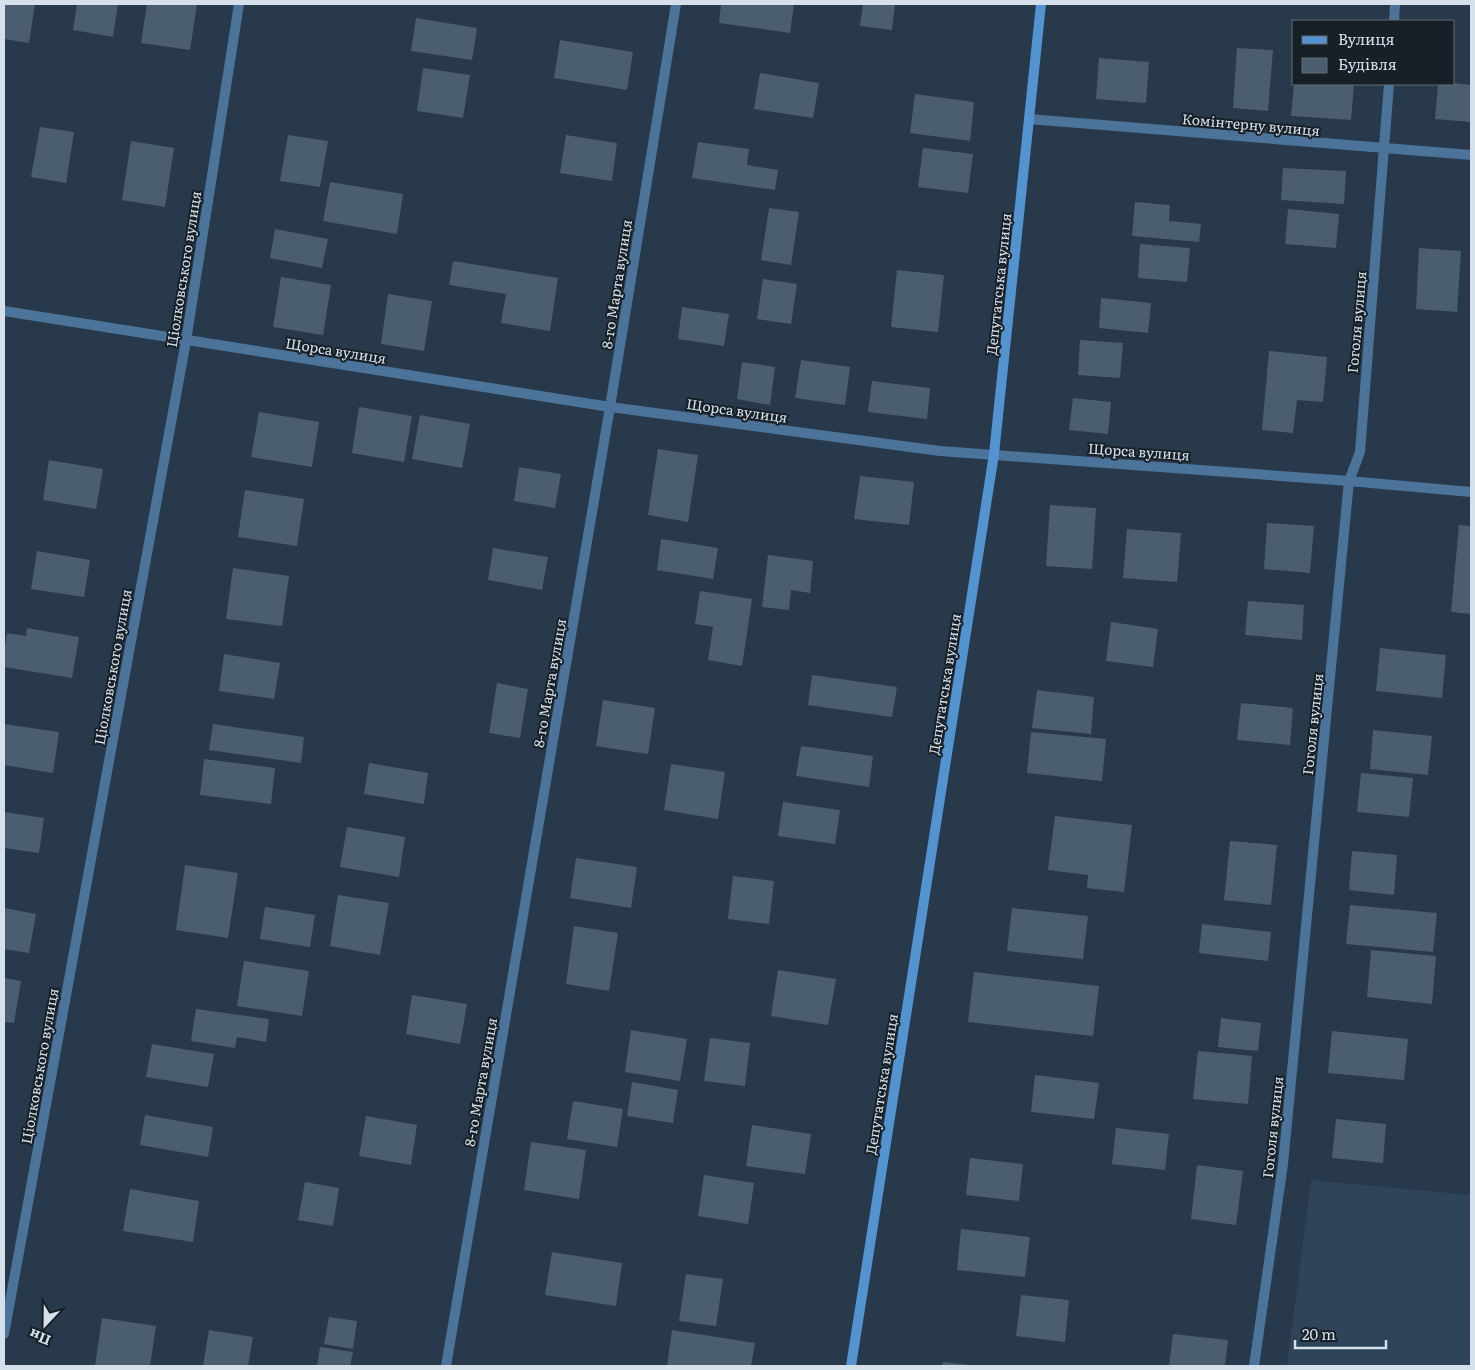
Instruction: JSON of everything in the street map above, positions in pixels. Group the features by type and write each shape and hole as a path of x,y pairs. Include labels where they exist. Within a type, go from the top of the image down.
{"street":[{"name":"Ціолковського вулиця","path":"4,1334 186,341 239,4"},
{"name":"8-го Марта вулиця","path":"446,1366 610,407 676,4"},
{"name":"Депутатська вулиця","path":"851,1366 994,454 1041,4"},
{"path":"1394,20 1395,4"},
{"name":"Гоголя вулиця","path":"1254,1366 1283,1164 1350,481 1360,452 1389,85"},
{"name":"Комінтерну вулиця","path":"1029,119 1471,155"},
{"name":"Щорса вулиця","path":"4,311 610,407 940,451 1350,481 1471,492"}],"shaded area":[{"path":"1311,1180 1471,1195 1471,1366 1287,1366"}],"building":[{"path":"4,4 35,4 29,43 4,39"},
{"path":"77,4 118,4 113,37 73,30"},
{"path":"147,4 197,4 190,50 141,43"},
{"path":"721,4 794,4 790,33 719,23"},
{"path":"863,4 895,4 892,30 860,26"},
{"path":"416,18 477,28 472,60 411,51"},
{"path":"560,40 633,52 627,90 554,78"},
{"path":"1237,48 1273,50 1268,111 1233,108"},
{"path":"1099,58 1149,62 1146,103 1096,99"},
{"path":"423,68 470,75 463,118 417,111"},
{"path":"760,73 819,83 813,118 754,109"},
{"path":"1455,83 1471,85 1471,122 1435,119 1438,85 1455,85"},
{"path":"1294,85 1354,85 1351,120 1291,116"},
{"path":"915,94 974,102 970,141 910,133"},
{"path":"40,127 74,132 66,183 31,177"},
{"path":"288,135 328,141 320,187 280,181"},
{"path":"566,135 617,143 612,181 560,173"},
{"path":"131,141 174,148 165,207 122,200"},
{"path":"698,142 749,149 747,165 778,170 775,190 692,178"},
{"path":"923,148 973,154 968,193 918,187"},
{"path":"1283,168 1346,171 1344,204 1281,200"},
{"path":"330,182 403,194 397,234 323,221"},
{"path":"1135,202 1170,205 1169,221 1201,224 1199,242 1132,236"},
{"path":"769,208 799,212 791,265 761,260"},
{"path":"1288,209 1339,214 1336,248 1285,244"},
{"path":"275,229 328,239 322,268 270,258"},
{"path":"1140,244 1190,248 1187,282 1138,278"},
{"path":"1419,248 1461,251 1457,312 1416,309"},
{"path":"453,261 558,278 550,331 501,323 506,294 449,285"},
{"path":"897,270 944,275 938,332 891,327"},
{"path":"281,277 331,285 323,335 273,327"},
{"path":"763,279 797,284 791,324 757,319"},
{"path":"388,294 432,301 424,351 381,344"},
{"path":"1101,298 1151,303 1148,333 1099,328"},
{"path":"682,307 729,314 724,346 678,339"},
{"path":"1080,340 1123,343 1120,378 1078,375"},
{"path":"1269,351 1327,357 1323,402 1297,400 1293,433 1262,430"},
{"path":"801,360 850,367 845,405 795,398"},
{"path":"742,362 775,367 770,405 737,399"},
{"path":"872,381 930,388 927,419 868,412"},
{"path":"1073,398 1111,402 1108,434 1069,430"},
{"path":"359,407 412,416 404,462 352,453"},
{"path":"259,412 319,422 312,467 251,457"},
{"path":"420,415 470,424 462,468 412,459"},
{"path":"658,449 698,455 688,522 648,515"},
{"path":"49,460 103,469 96,509 43,500"},
{"path":"519,467 561,474 555,508 514,501"},
{"path":"860,476 914,482 909,525 854,519"},
{"path":"245,490 304,499 297,546 238,537"},
{"path":"1050,505 1096,508 1092,569 1046,566"},
{"path":"1267,523 1314,526 1310,573 1264,569"},
{"path":"1459,525 1471,526 1471,614 1451,612"},
{"path":"1127,529 1181,533 1177,582 1123,578"},
{"path":"661,539 718,548 713,579 657,570"},
{"path":"493,548 548,557 542,590 488,580"},
{"path":"37,551 90,560 84,597 31,589"},
{"path":"768,555 813,561 810,593 791,590 789,610 762,607"},
{"path":"233,568 289,576 282,626 226,619"},
{"path":"700,591 752,599 742,666 708,660 713,627 695,624"},
{"path":"1248,601 1304,605 1302,640 1245,635"},
{"path":"1111,622 1158,629 1153,667 1106,661"},
{"path":"27,628 79,637 72,678 4,667 7,633 26,636"},
{"path":"1380,648 1446,655 1442,698 1376,691"},
{"path":"224,654 280,663 274,699 219,691"},
{"path":"812,675 897,687 892,717 808,705"},
{"path":"497,683 528,689 520,738 489,733"},
{"path":"1037,690 1094,697 1091,734 1032,728"},
{"path":"603,700 655,708 648,754 596,746"},
{"path":"1241,703 1293,708 1290,745 1237,740"},
{"path":"4,724 59,732 53,773 4,765"},
{"path":"213,724 304,737 301,763 209,750"},
{"path":"1373,730 1432,736 1428,775 1370,769"},
{"path":"1031,732 1106,739 1102,781 1027,773"},
{"path":"801,746 873,756 869,787 796,776"},
{"path":"204,759 275,768 271,804 200,795"},
{"path":"369,763 428,773 424,804 364,794"},
{"path":"671,764 725,772 718,819 664,810"},
{"path":"1361,773 1413,778 1409,817 1357,812"},
{"path":"783,802 840,810 835,844 778,836"},
{"path":"4,812 44,818 39,853 4,848"},
{"path":"1055,816 1132,825 1124,892 1087,888 1088,875 1048,870"},
{"path":"347,827 405,837 399,877 340,867"},
{"path":"1230,841 1277,845 1271,905 1224,900"},
{"path":"1352,851 1397,855 1394,895 1349,890"},
{"path":"576,858 637,867 631,908 570,898"},
{"path":"185,865 238,873 228,938 176,930"},
{"path":"733,876 774,881 769,924 728,919"},
{"path":"338,895 389,903 380,955 330,946"},
{"path":"1350,905 1437,913 1433,952 1346,944"},
{"path":"265,907 315,915 310,947 260,939"},
{"path":"4,908 36,914 29,953 4,949"},
{"path":"1012,908 1088,916 1083,959 1007,951"},
{"path":"1202,924 1271,932 1268,961 1199,953"},
{"path":"574,926 618,933 609,991 566,984"},
{"path":"1371,950 1436,956 1432,1004 1367,997"},
{"path":"244,961 309,971 302,1016 237,1006"},
{"path":"778,970 836,979 828,1025 771,1016"},
{"path":"974,972 1099,986 1093,1036 968,1022"},
{"path":"4,978 21,981 14,1023 4,1022"},
{"path":"412,995 467,1004 460,1044 406,1034"},
{"path":"196,1009 269,1019 266,1042 237,1037 235,1048 191,1041"},
{"path":"1221,1018 1261,1023 1258,1051 1218,1047"},
{"path":"631,1030 687,1039 680,1081 625,1072"},
{"path":"1332,1031 1408,1039 1404,1080 1328,1073"},
{"path":"710,1038 750,1043 745,1086 704,1081"},
{"path":"152,1044 214,1054 208,1087 146,1077"},
{"path":"1198,1051 1252,1056 1248,1104 1193,1099"},
{"path":"1035,1075 1099,1083 1094,1119 1031,1112"},
{"path":"632,1082 678,1090 673,1123 627,1116"},
{"path":"573,1101 623,1109 617,1147 567,1139"},
{"path":"145,1115 213,1127 208,1157 140,1145"},
{"path":"366,1116 417,1125 411,1165 359,1156"},
{"path":"1336,1119 1386,1124 1383,1163 1332,1158"},
{"path":"752,1125 811,1134 805,1174 746,1166"},
{"path":"1116,1128 1169,1134 1165,1170 1112,1164"},
{"path":"531,1142 586,1150 579,1199 524,1190"},
{"path":"970,1158 1023,1164 1019,1201 966,1195"},
{"path":"1197,1165 1243,1171 1236,1225 1191,1219"},
{"path":"704,1175 754,1183 748,1224 698,1216"},
{"path":"305,1182 339,1188 333,1226 298,1220"},
{"path":"130,1189 199,1201 193,1242 123,1231"},
{"path":"961,1229 1030,1237 1025,1277 957,1270"},
{"path":"552,1252 622,1263 616,1306 545,1295"},
{"path":"686,1274 723,1279 716,1326 679,1321"},
{"path":"1021,1295 1069,1300 1065,1342 1016,1336"},
{"path":"329,1317 357,1321 353,1349 324,1344"},
{"path":"102,1318 156,1326 150,1366 95,1366"},
{"path":"209,1330 253,1337 248,1366 203,1366"},
{"path":"672,1330 755,1343 751,1366 667,1366"},
{"path":"1173,1334 1228,1340 1225,1366 1169,1366"},
{"path":"320,1347 353,1352 350,1366 317,1366"},
{"path":"943,1362 971,1365 971,1366 942,1366"}]}
